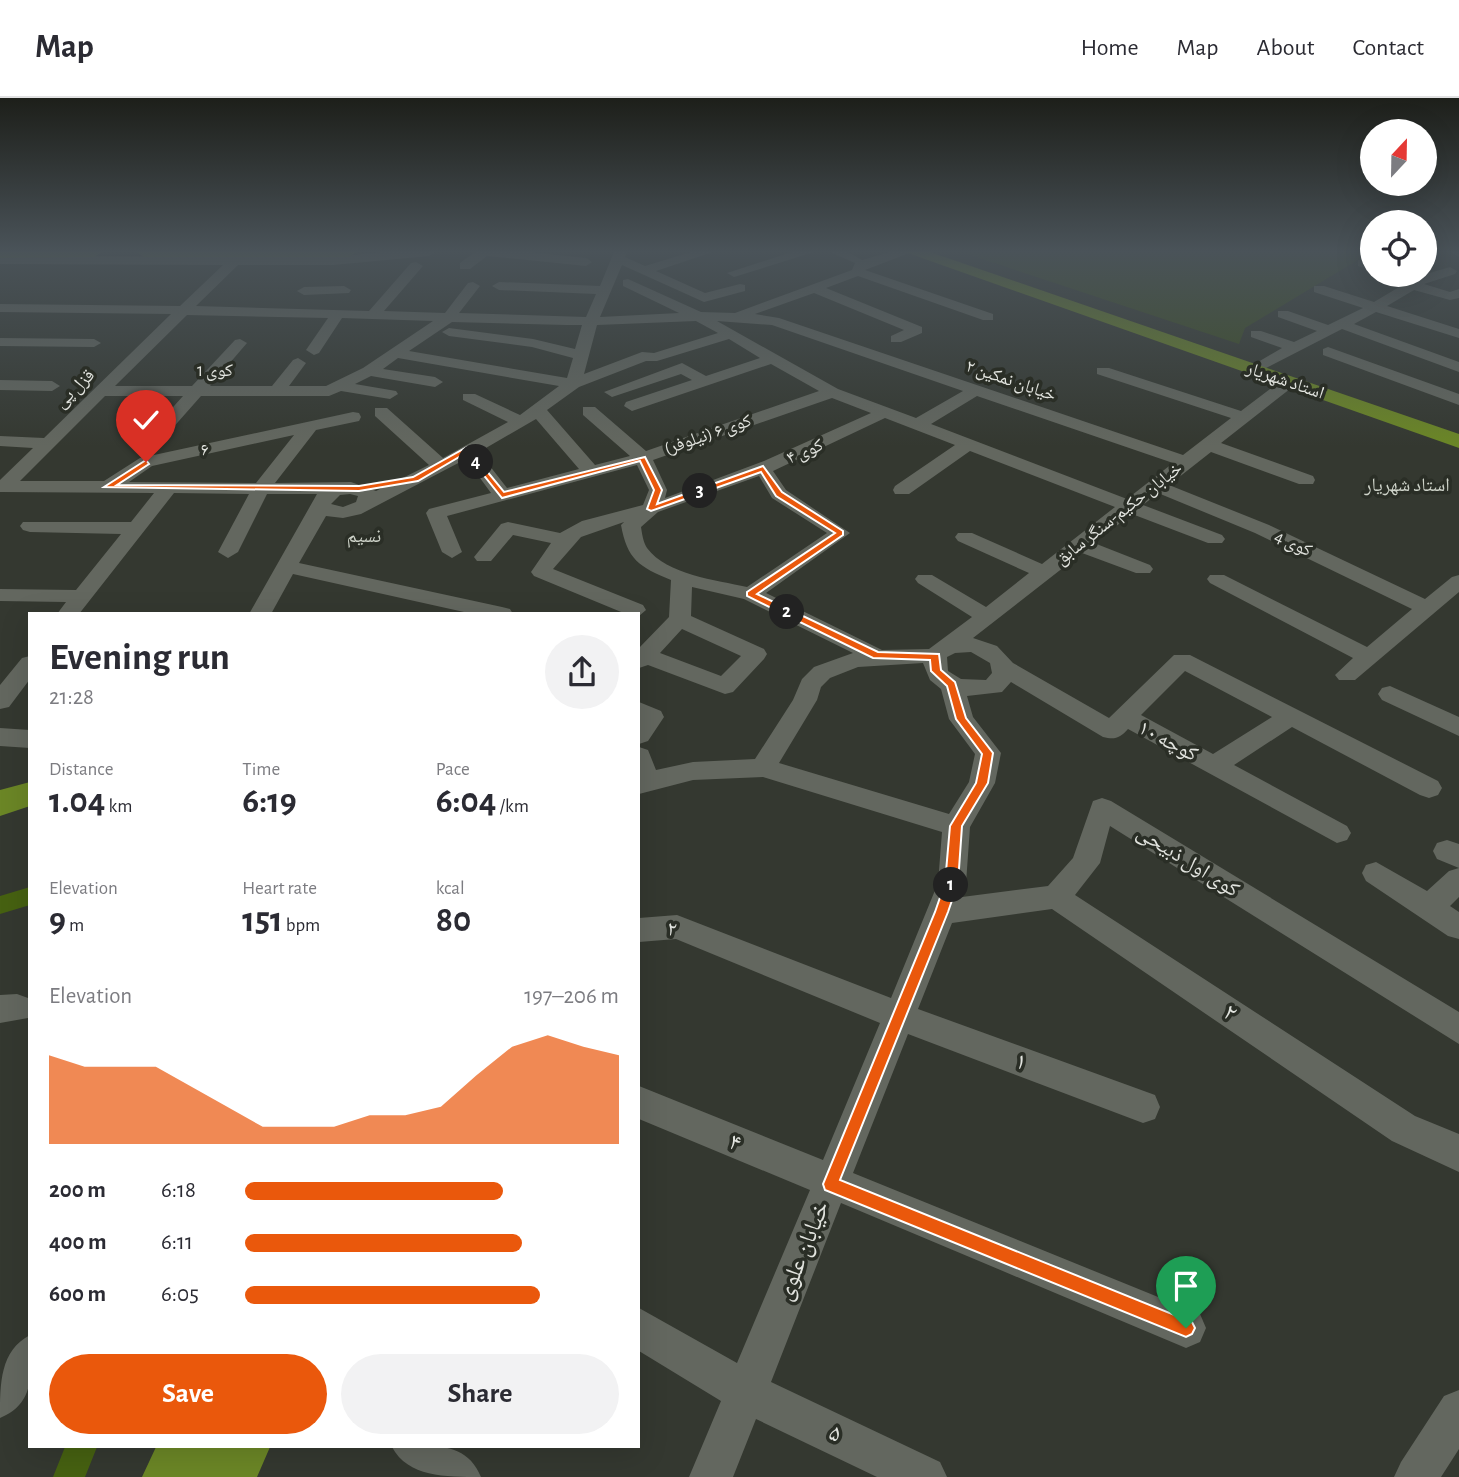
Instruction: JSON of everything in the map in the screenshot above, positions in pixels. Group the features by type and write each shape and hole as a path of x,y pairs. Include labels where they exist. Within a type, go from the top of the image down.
{"main road":[{"name":"استاد شهریار","path":"1108,316 1128,323"},
{"name":"استاد شهریار","path":"1110,316 1459,441"},
{"name":"استاد شهریار","path":"1154,332 1459,431"},
{"path":"0,803 28,795"},
{"path":"0,824 28,817"},
{"path":"170,1477 186,1448"},
{"path":"227,1477 242,1448"}],"street":[{"path":"0,356 48,316"},
{"name":"قزل پی","path":"2,486 177,316"},
{"path":"314,350 336,316"},
{"name":"خیابان نمکین ۲","path":"424,316 591,321 713,316"},
{"path":"573,384 593,316"},
{"name":"خیابان نمکین ۲","path":"748,316 774,321 1186,462"},
{"path":"884,316 917,330 896,339"},
{"path":"1292,316 1406,347 1459,367"},
{"path":"1261,365 1356,316"},
{"path":"1410,316 1456,331"},
{"path":"335,388 369,370 449,317"},
{"path":"700,317 832,392 1215,539"},
{"path":"430,329 533,343 583,355"},
{"path":"1256,334 1292,347"},
{"path":"261,612 303,542 321,503 415,480 439,464 521,422 573,384 650,356 728,335"},
{"path":"0,342 94,343"},
{"path":"157,435 240,343"},
{"path":"1359,363 1406,347"},
{"path":"1328,352 1459,400"},
{"path":"395,353 573,384"},
{"path":"632,406 771,359"},
{"path":"277,391 298,363"},
{"path":"612,392 682,368 706,382"},
{"path":"369,370 435,382"},
{"path":"1103,371 1244,417"},
{"name":"خیابان حکیم-سنگر سابق","path":"942,651 1289,382"},
{"path":"0,385 52,386"},
{"name":"کوی 1","path":"101,391 277,391 335,388 390,394"},
{"path":"917,425 976,390"},
{"name":"کوی ۶ (نیلوفر)","path":"452,552 436,513 643,458 832,392"},
{"path":"469,397 521,422"},
{"path":"539,411 591,472"},
{"path":"589,411 643,458 658,490 651,509 631,525 635,547 652,565 681,576 751,594 877,656"},
{"path":"381,412 439,464"},
{"name":"کوی ۴","path":"564,540 578,529 651,509 820,447 885,412"},
{"name":"۶","path":"108,487 146,462 308,429 353,417"},
{"path":"228,551 261,488 308,429"},
{"path":"0,441 48,443"},
{"path":"902,490 968,444"},
{"path":"1209,445 1306,480"},
{"path":"467,449 502,495"},
{"path":"751,594 840,533 779,494 763,469"},
{"path":"2,486 261,488 356,493"},
{"name":"کوی 4","path":"1156,486 1262,529 1427,608"},
{"path":"70,612 168,488"},
{"path":"288,489 321,503 330,512 345,513"},
{"path":"303,542 345,513 359,508 356,493"},
{"path":"30,526 136,528"},
{"path":"484,557 508,528 564,540 541,572 635,610"},
{"path":"965,537 1044,572"},
{"path":"1080,545 1143,569"},
{"path":"288,567 483,612"},
{"path":"679,619 757,654 725,686 641,658 679,619 682,607 681,576"},
{"path":"925,579 987,617"},
{"path":"1217,579 1369,657"},
{"path":"1347,675 1459,581"},
{"path":"0,595 82,597"},
{"path":"763,768 805,700 806,689 811,681 835,666 877,656 942,651 972,645 984,648 1002,660 1005,668 1001,681 984,689 952,684 936,671 942,651"},
{"path":"1125,717 1182,660 1429,788"},
{"path":"0,667 28,665"},
{"path":"0,701 28,666"},
{"name":"کوچه ۱۰","path":"1005,668 1112,731 1125,717 1337,833"},
{"name":"خیابان علوی","path":"711,1477 952,883 956,826 982,783 988,753 961,719 952,684"},
{"path":"1390,694 1459,727"},
{"path":"640,711 652,717 640,734"},
{"path":"1215,765 1291,716"},
{"path":"0,737 28,739"},
{"path":"640,763 643,783 693,771 763,768 956,826"},
{"name":"کوی اول ذبیحی","path":"1056,897 1086,863 1102,808 1459,1029"},
{"path":"1376,873 1459,927"},
{"path":"1429,908 1459,879"},
{"path":"942,912 1056,897"},
{"name":"۲","path":"1056,897 1404,1129 1443,1144 1459,1154"},
{"name":"۲","path":"640,930 677,928 899,1017"},
{"name":"۱","path":"899,1017 1143,1107"},
{"name":"۴","path":"640,1102 831,1184"},
{"path":"831,1184 1186,1328"},
{"path":"640,1329 746,1392"},
{"path":"0,1397 28,1358"},
{"name":"۵","path":"746,1392 925,1477"},
{"path":"1416,1477 1459,1411"},
{"path":"415,1448 459,1477"}],"green space":[{"path":"1155,316 1264,316 1245,328 1239,344"}],"waterway":[{"path":"0,905 28,897"},
{"path":"69,1477 81,1448"}],"district":[{"name":"استاد شهریار","path":"1407,485"},
{"name":"نسیم","path":"364,536"}],"route":[{"path":"146,462 108,487 359,489 415,480 467,449 502,495 643,458 658,490 651,509 763,469 779,494 840,533 751,594 877,656 935,656 936,671 952,684 961,719 988,753 982,783 956,826 952,883 942,912 831,1184 1186,1328"}]}
